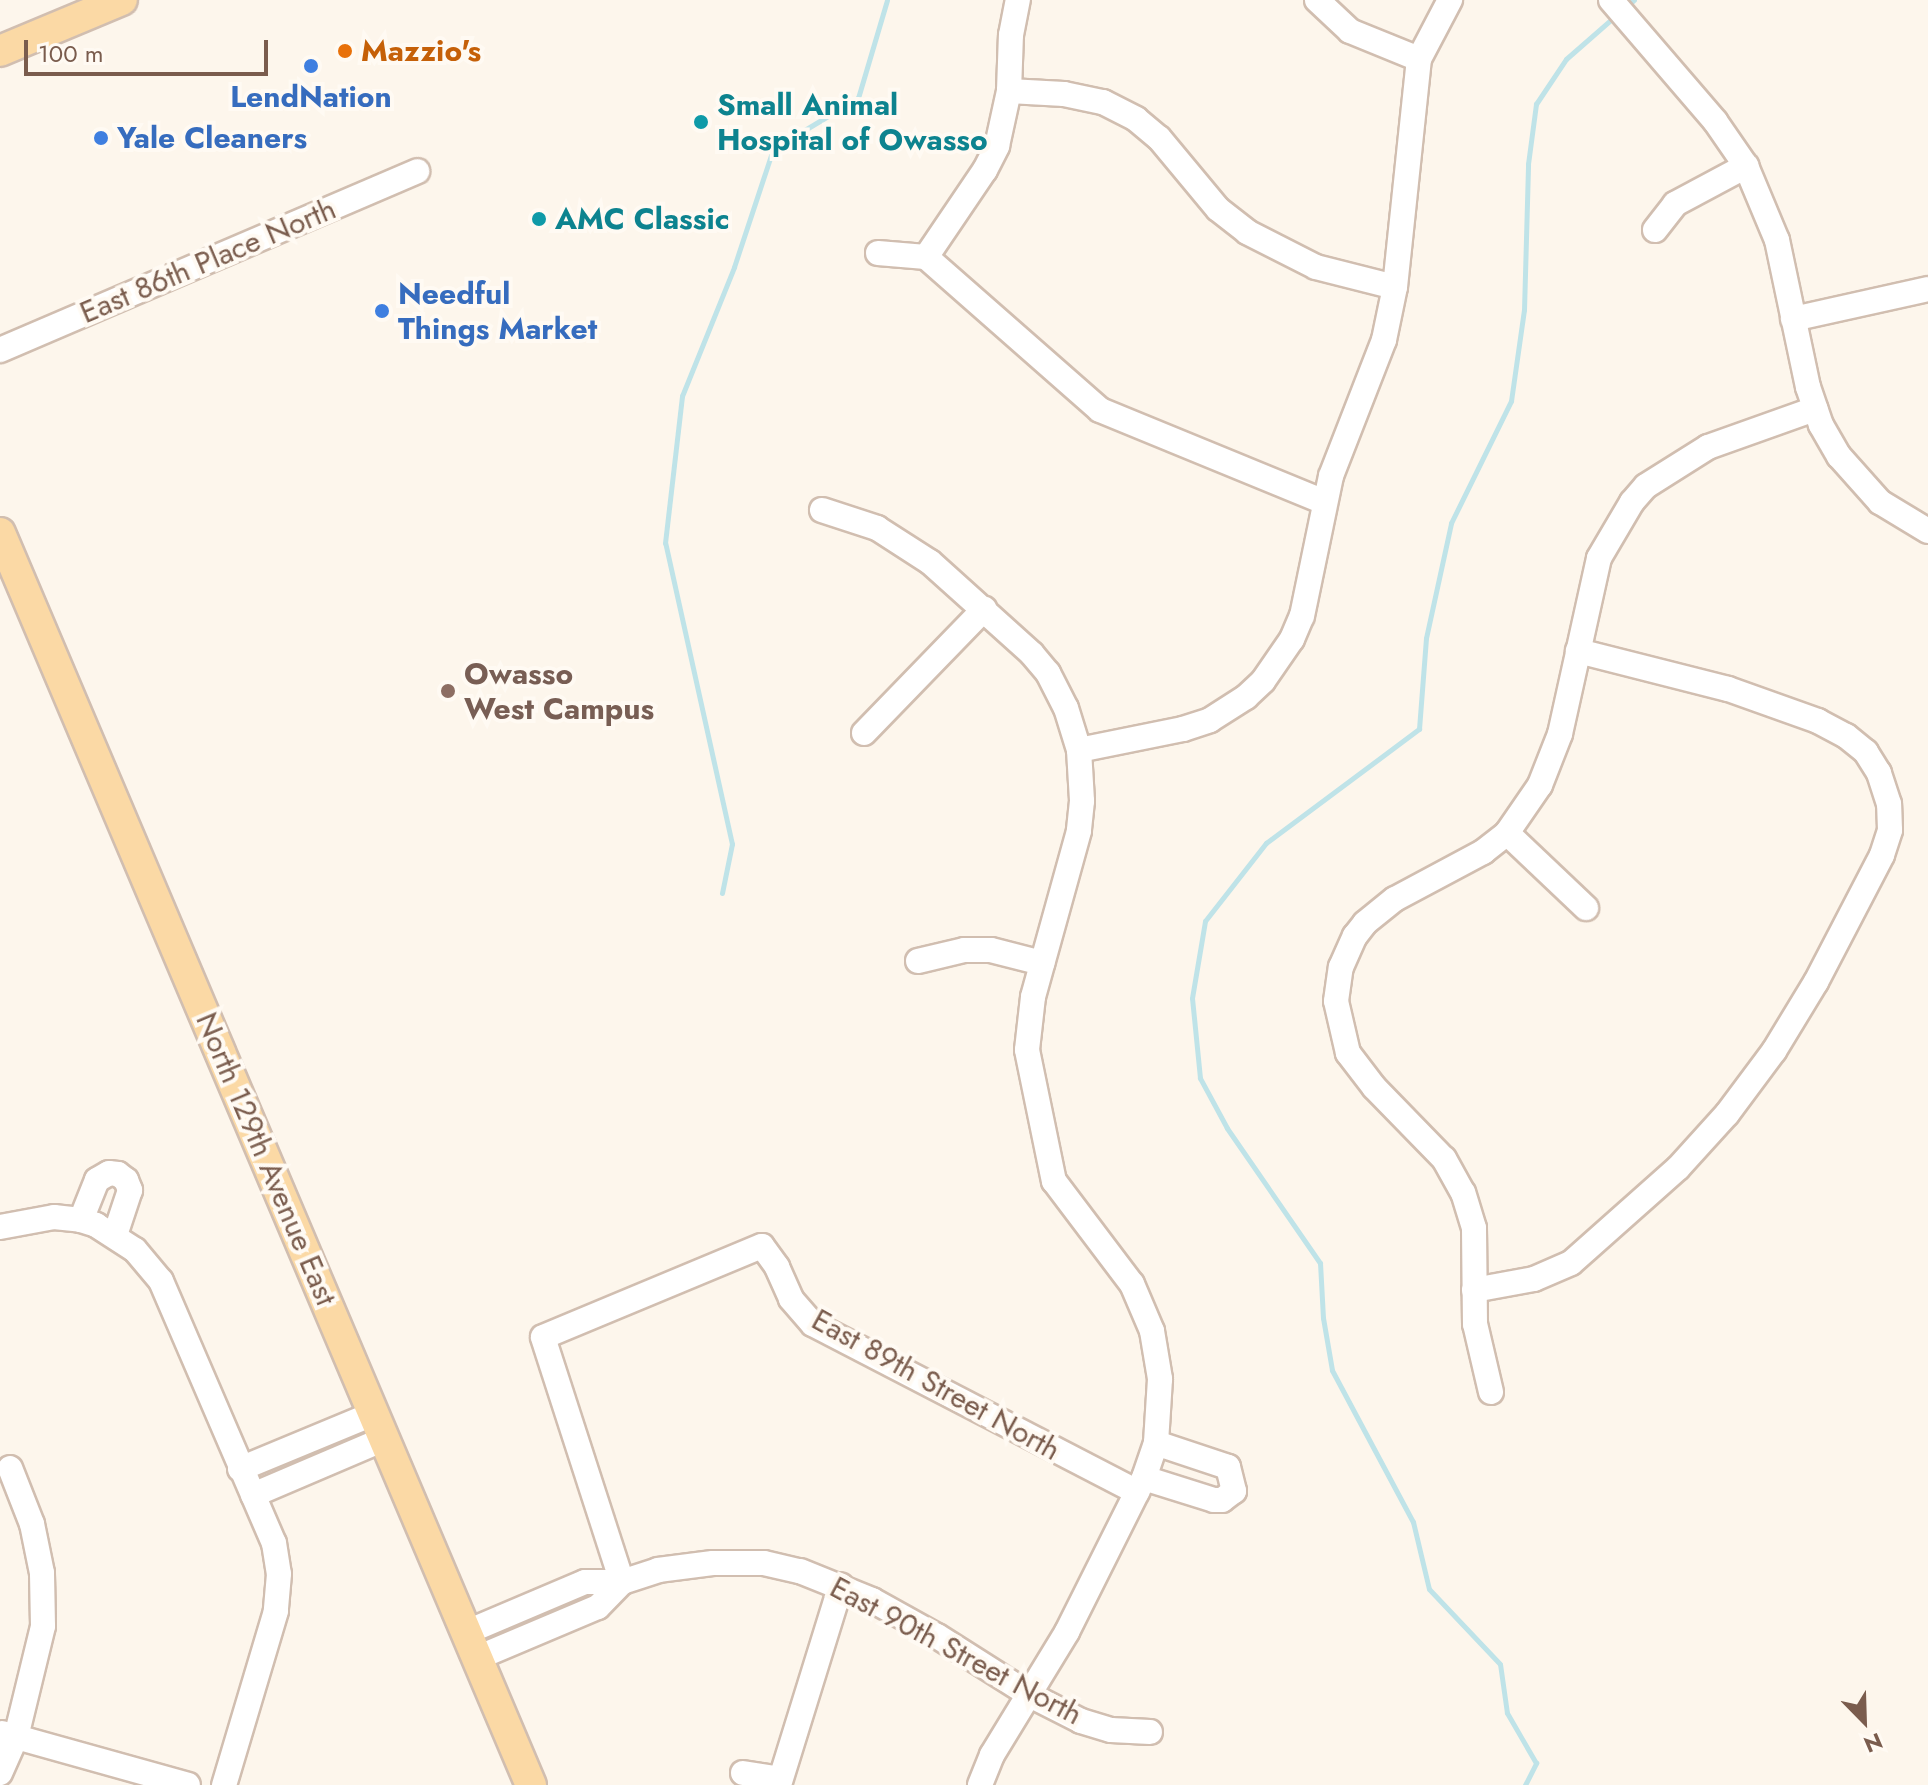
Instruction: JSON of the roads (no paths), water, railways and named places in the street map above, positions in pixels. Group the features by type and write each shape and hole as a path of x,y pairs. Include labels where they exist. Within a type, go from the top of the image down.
{"main road":[{"path":"0,51 122,0"},
{"name":"North 129th Avenue East","path":"0,533 531,1785"}],"street":[{"path":"926,257 985,170 1004,123 1009,91 1011,35 1018,0"},
{"path":"1317,0 1350,31 1419,59"},
{"path":"1079,750 1183,729 1210,720 1246,697 1263,681 1280,660 1302,616 1324,502 1384,340 1395,287 1419,59 1450,0"},
{"path":"1612,0 1715,121 1746,166 1777,240 1815,409 1839,456 1865,488 1898,515 1928,531"},
{"path":"1009,91 1064,94 1114,107 1136,119 1159,138 1218,209 1247,232 1316,267 1395,287"},
{"path":"1655,230 1675,204 1746,166"},
{"name":"East 86th Place North","path":"0,350 417,171"},
{"path":"878,253 926,257 1100,410 1324,502"},
{"path":"1793,319 1928,289"},
{"path":"1491,1392 1478,1344 1474,1228 1456,1178 1444,1159 1359,1069 1348,1053 1336,1001 1341,967 1355,936 1365,923 1395,899 1465,864 1507,833 1540,785 1560,734 1599,558 1614,529 1646,486 1708,447 1815,409"},
{"path":"822,510 896,538 984,609 1048,673 1066,708 1079,750 1082,801 1079,831 1042,963 1028,1024 1027,1050 1049,1164 1068,1203 1116,1259 1144,1308 1152,1331 1160,1379 1156,1443 1140,1485 1067,1632 992,1755 980,1785"},
{"path":"864,733 984,609"},
{"path":"1474,1290 1548,1275 1571,1263 1678,1168 1727,1114 1774,1051 1816,982 1882,855 1890,830 1889,804 1879,773 1866,752 1818,721 1728,689 1578,651"},
{"path":"1507,833 1586,908"},
{"path":"918,961 964,950 991,950 1042,963"},
{"path":"0,1227 54,1217 97,1227 135,1250 161,1281 274,1543 278,1587 276,1611 224,1785"},
{"name":"East 89th Street North","path":"622,1582 543,1337 762,1246 777,1267 791,1299 813,1324 1140,1485"},
{"path":"240,1469 378,1426"},
{"path":"253,1495 378,1426"},
{"path":"1140,1485 1214,1500 1222,1500 1234,1491 1228,1467 1156,1443"},
{"path":"0,1773 8,1734 39,1650 43,1600 42,1573 32,1524 10,1468"},
{"name":"East 90th Street North","path":"472,1645 585,1582 622,1582 658,1570 713,1563 764,1563 841,1585 937,1636 1030,1695 1081,1721 1111,1730 1150,1732"},
{"path":"743,1773 779,1782 841,1585"},
{"path":"8,1734 188,1785"}],"waterway":[{"path":"722,893 732,844 665,543 682,396 734,267 773,149 858,98 887,0"},
{"path":"1625,8 1634,0"},
{"path":"1525,1785 1536,1763 1507,1713 1500,1664 1429,1589 1413,1522 1332,1370 1323,1318 1320,1263 1227,1128 1200,1078 1192,998 1205,921 1266,843 1419,729 1426,638 1451,523 1511,401 1524,310 1528,164 1536,104 1566,59 1614,17"}],"place":[{"name":"Mazzio's","path":"345,51"},
{"name":"LendNation","path":"311,66"},
{"name":"Small Animal Hospital of Owasso","path":"701,122"},
{"name":"Yale Cleaners","path":"101,138"},
{"name":"AMC Classic","path":"539,219"},
{"name":"Needful Things Market","path":"382,311"},
{"name":"Owasso West Campus","path":"448,691"}]}
